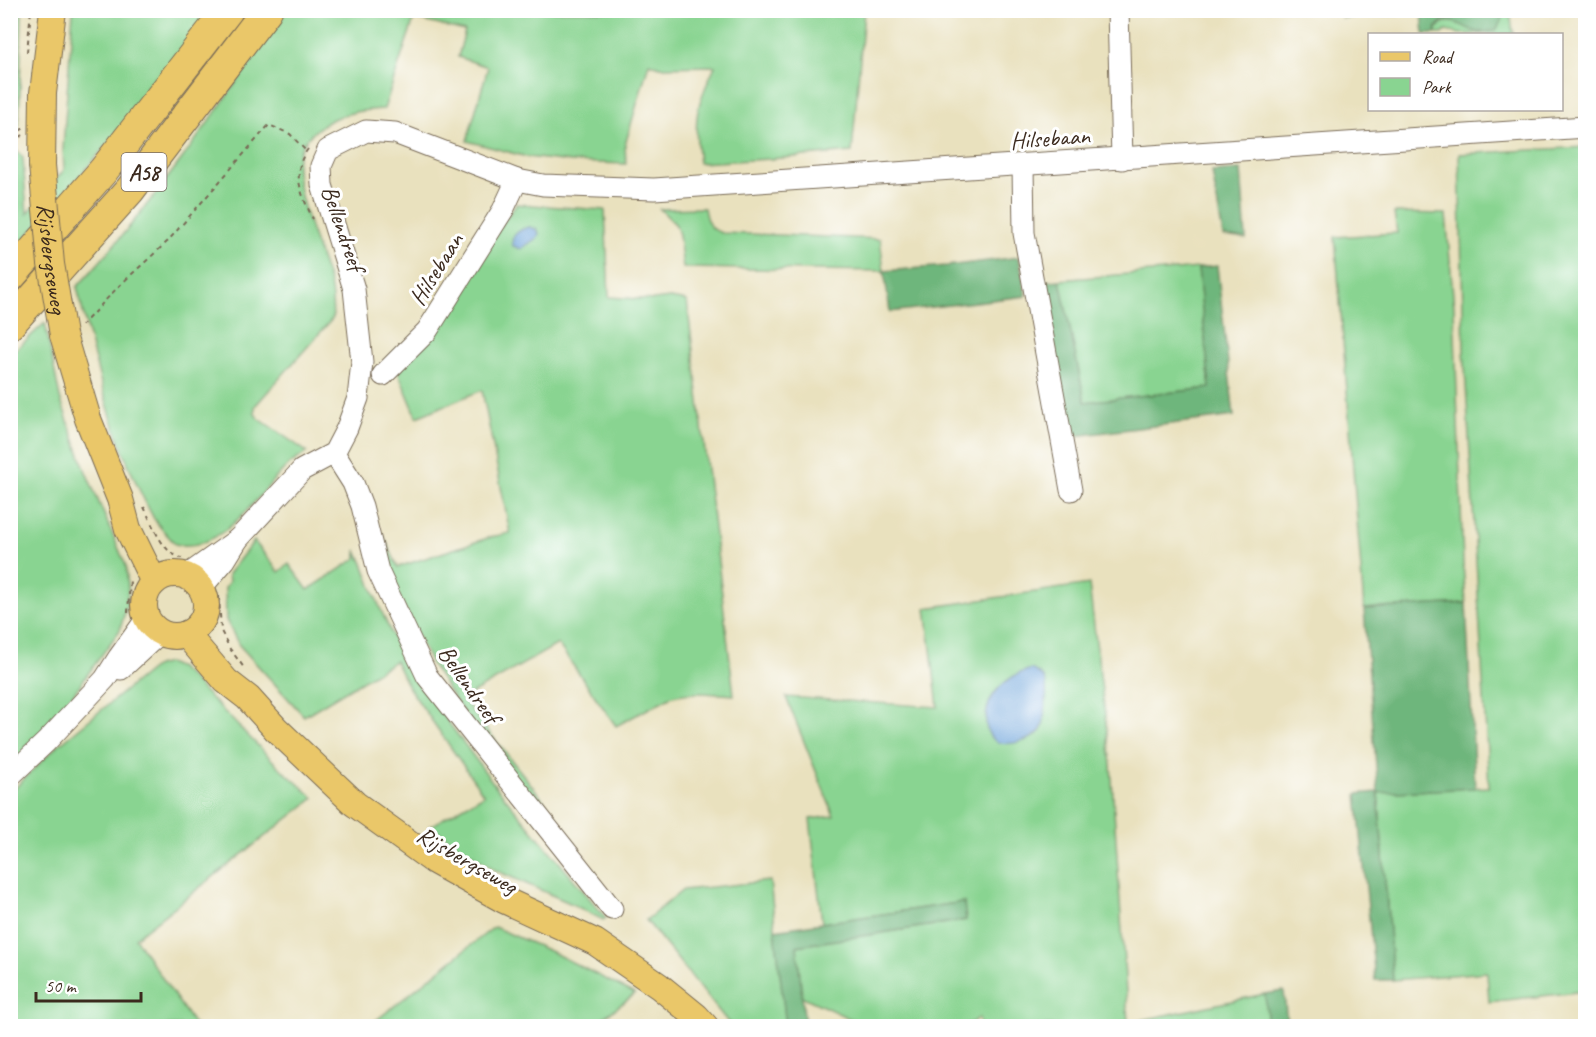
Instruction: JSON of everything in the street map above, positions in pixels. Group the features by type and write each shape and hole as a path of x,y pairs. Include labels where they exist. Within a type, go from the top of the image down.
{"highway":[{"name":"A58","path":"10,277 103,171 228,10"},
{"name":"A58","path":"10,324 130,190 267,10"}],"main road":[{"name":"Rijsbergseweg","path":"53,10 43,93 42,165 51,264 70,333 88,418 120,499 176,582"},
{"path":"176,582 206,606 202,629 169,635 145,622 144,599 176,582"},
{"name":"Rijsbergseweg","path":"202,629 236,673 248,698 276,729 355,804 434,861 504,900 595,942 659,986 705,1026"}],"street":[{"path":"1118,10 1122,159"},
{"name":"Hilsebaan","path":"349,138 366,131 395,133 517,180 543,184 654,189 1586,127"},
{"name":"Bellendreef","path":"349,138 328,150 321,166 322,184 354,289 362,362 358,398 347,428 334,453 353,483 362,506 378,572 427,676 612,909"},
{"path":"1023,166 1024,233 1071,490"},
{"name":"Hilsebaan","path":"382,375 427,331 502,210 517,180"},
{"path":"176,582 225,560 238,539 302,470 334,453"},
{"path":"10,776 46,742 105,679 118,657 145,622"}],"path":[{"path":"14,142 25,125"},
{"path":"70,333 167,242 269,125 290,134 306,151 313,145"},
{"path":"10,145 25,134"},
{"name":"Bellendreef","path":"306,151 298,172 304,201 317,227"},
{"path":"145,622 129,606 176,582 202,629 230,649 247,672"}],"green space":[{"path":"11,10 22,11 19,125 11,135"},
{"path":"1374,10 1510,11 1513,33 1446,31 1436,33 1441,24 1446,22 1457,23 1474,31 1499,13 1422,13 1342,18 1342,11 1349,11 1349,13"},
{"path":"73,11 210,11 157,87 11,255 11,149 13,146 23,158 27,214 64,170 63,149"},
{"path":"286,11 864,11 852,152 699,163 696,123 700,102 715,66 660,67 649,63 625,145 626,164 572,162 527,157 467,141 488,67 458,57 465,31 414,19 384,109 356,112 335,118 311,134 298,157 297,169 302,201 330,285 333,318 255,406 255,414 307,452 285,468 237,521 223,532 208,541 192,545 175,544 154,519 127,461 107,404 77,287 106,255 160,187 212,118"},
{"path":"1422,13 1500,13 1502,19 1497,29 1489,31 1474,31 1458,23 1446,21 1438,26 1435,33 1424,33"},
{"path":"1585,147 1585,991 1489,1002 1487,972 1393,980 1378,792 1489,787 1464,350 1459,154"},
{"path":"1241,170 1246,239 1223,236 1212,172"},
{"path":"516,204 605,210 609,297 654,300 670,298 687,301 734,695 702,693 670,697 616,726 558,644 464,698 554,813 546,819 474,729 431,664 388,576 382,548 382,533 398,567 510,533 482,390 417,417 398,372"},
{"path":"704,208 709,224 722,233 880,239 884,271 683,268 676,225 660,209"},
{"path":"1394,213 1446,214 1454,307 1466,603 1364,609 1335,237 1397,233"},
{"path":"1019,257 1026,296 890,312 884,271"},
{"path":"1217,266 1234,416 1067,437 1037,282 1060,280 1085,402 1210,388 1198,268"},
{"path":"1198,268 1210,388 1085,402 1060,280"},
{"path":"45,323 60,398 86,472 126,566 127,605 120,630 61,711 11,764 11,354"},
{"path":"254,541 279,572 289,564 308,590 357,558 356,550 392,636 417,680 497,788 606,918 603,920 495,870 430,826 484,795 407,685 395,661 304,716 239,645 226,620 225,587 229,582 228,574"},
{"path":"1089,584 1111,765 1128,1023 1265,994 1268,1026 980,1026 979,1018 966,1026 866,1026 801,996 796,946 966,920 963,902 822,923 810,819 834,816 786,697 938,707 926,608"},
{"path":"1466,603 1475,788 1378,793 1393,980 1375,980 1357,794 1378,792 1364,609"},
{"path":"168,663 190,677 278,766 314,798 135,938 195,1026 11,1026 11,792 56,747 149,671 156,666"},
{"path":"770,881 786,1026 731,1026 646,920 683,890"},
{"path":"964,902 966,920 797,946 805,1026 786,1026 775,930"},
{"path":"494,927 552,952 635,994 592,1026 369,1026"},
{"path":"1284,991 1287,1026 1268,1026 1265,994"}],"water":[{"path":"529,227 536,229 539,233 538,237 521,249 513,246 512,242 516,234"},
{"path":"1031,669 1042,676 1046,684 1045,713 1041,730 1032,737 1019,742 1005,743 994,740 989,734 986,720 994,694 1006,681"}]}
